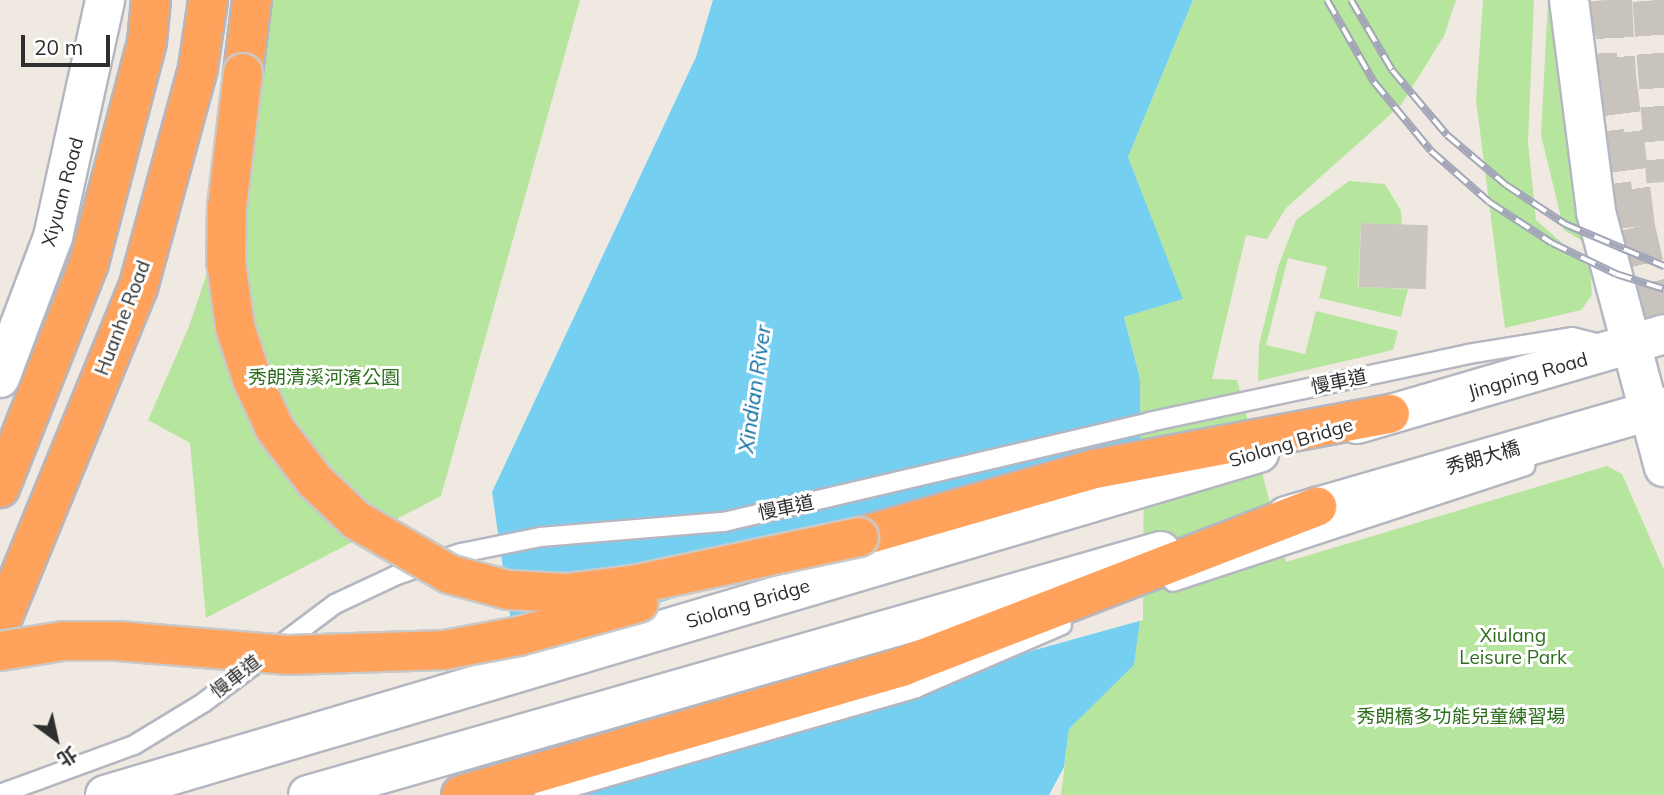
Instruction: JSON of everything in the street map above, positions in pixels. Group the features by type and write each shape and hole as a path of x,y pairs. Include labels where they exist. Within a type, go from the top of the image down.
{"highway":[{"path":"0,488 89,263 146,42 151,0"},
{"name":"Huanhe Road","path":"0,624 138,288 198,68 208,0"},
{"path":"251,0 227,207 226,261 235,327 251,379 275,429 315,481 356,520 449,574 508,590 567,593 638,584 859,537"},
{"path":"0,651 63,641 118,640 289,655 445,650 576,622 1095,469 1390,414"},
{"path":"461,795 904,666 1317,507"}],"main road":[{"name":"Xiyuan Road","path":"0,378 54,237 105,0"},
{"path":"1569,0 1596,212 1656,409 1664,467"},
{"name":"Jingping Road","path":"1390,414 1578,349 1638,343"},
{"name":"秀朗大橋","path":"1317,507 1602,431 1656,409"},
{"name":"Siolang Bridge","path":"105,795 1390,414"},
{"path":"308,795 1317,507"}],"lane":[{"name":"慢車道","path":"0,794 134,745 203,703 335,604 397,575 461,553 540,537 723,522 1149,422 1578,349"},
{"path":"544,795 916,688 1127,597 1602,431"}],"green space":[{"name":"秀朗清溪河濱公園","path":"267,0 580,0 441,496 206,618 190,443 148,420 188,329 221,232"},
{"path":"1193,0 1456,0 1444,36 1401,105 1286,208 1267,239 1246,235 1212,379 1237,380 1286,562 1607,466 1622,474 1664,570 1664,795 1061,795 1069,729 1134,665 1142,605 1140,379 1124,317 1182,299 1128,157"},
{"path":"1483,0 1534,0 1528,142 1536,220 1590,268 1592,295 1581,310 1505,328 1476,100"},
{"path":"1548,0 1561,0 1584,242 1564,230 1541,135"},
{"path":"1349,181 1385,184 1401,211 1402,225 1361,223 1358,287 1408,289 1401,317 1319,298 1327,267 1288,258 1266,345 1305,354 1316,311 1398,331 1393,350 1258,381 1259,345 1278,267 1296,220"}],"water":[{"name":"Xindian River","path":"713,0 1193,0 1128,157 1183,299 1124,317 1140,379 1142,605 1134,665 1069,729 1064,767 1049,795 536,795 492,492 696,57"}],"pier":[{"path":"1144,443 1143,620 532,789 512,649 874,535"}],"building":[{"path":"1361,223 1428,225 1426,289 1359,287"}],"tunnel":[{"path":"1598,0 1600,78 1620,231 1631,274"},
{"path":"1613,0 1617,76 1636,227 1664,348"},
{"path":"1650,0 1664,181"}],"railway":[{"path":"1327,0 1374,82 1431,151 1489,202 1552,243 1616,274 1664,289"},
{"path":"1351,0 1392,70 1447,135 1506,185 1565,224 1664,266"}],"park label":[{"name":"Xiulang Leisure Park","path":"1513,647"},
{"name":"秀朗橋多功能兒童練習場","path":"1461,717"}]}
